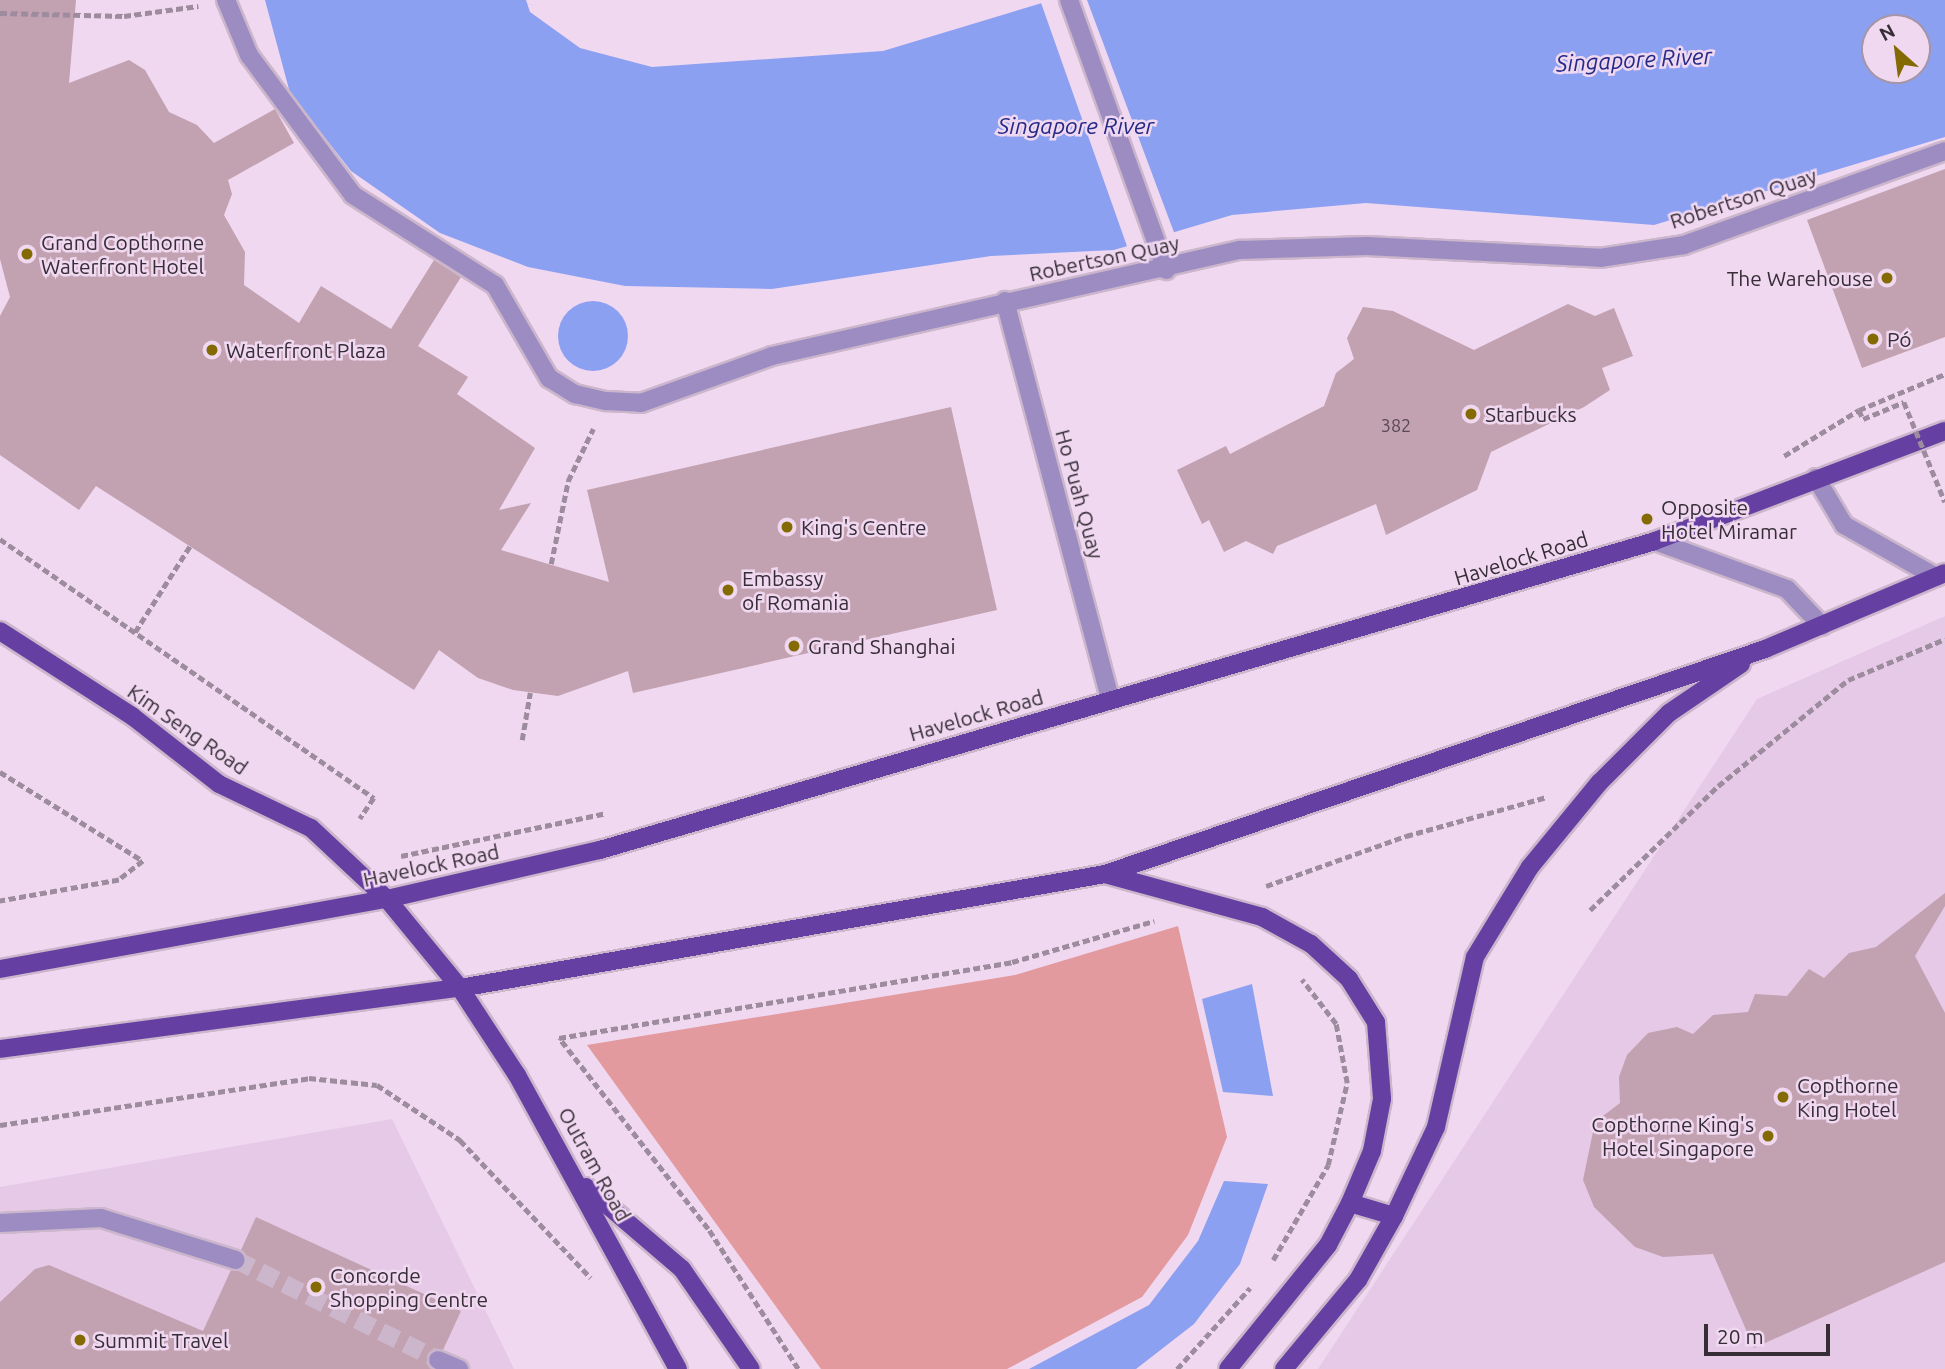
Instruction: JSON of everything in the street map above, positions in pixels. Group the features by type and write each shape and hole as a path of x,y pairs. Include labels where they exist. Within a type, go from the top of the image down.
{"main road":[{"name":"Havelock Road","path":"0,969 387,900 600,850 1655,541 1945,431"},
{"path":"0,1049 460,988 1105,874 1765,649 1941,575"},
{"name":"Kim Seng Road","path":"0,631 132,716 219,784 311,828 387,900 460,988"},
{"path":"1284,1369 1358,1280 1394,1216 1436,1127 1475,957 1530,867 1599,783 1669,713 1765,649"},
{"path":"1105,874 1217,903 1311,944 1349,979 1376,1023 1382,1100 1372,1151 1350,1203 1328,1245 1228,1369"},
{"name":"Outram Road","path":"460,988 580,1183 677,1368"},
{"path":"580,1183 682,1269 751,1369"},
{"path":"1350,1203 1394,1216"}],"street":[{"path":"1069,0 1166,270"},
{"name":"Robertson Quay","path":"219,1 249,55 281,93 309,143 353,195 495,285 549,378 575,394 606,401 641,403 772,356 1006,301 1166,270 1240,250 1367,246 1600,258 1684,245 1945,151"},
{"name":"Ho Puah Quay","path":"1006,301 1110,699"},
{"path":"1816,478 1844,525 1941,575"},
{"path":"1655,541 1787,589 1822,626"},
{"path":"0,1223 100,1218 236,1260"},
{"path":"438,1360 459,1369"}],"path":[{"path":"0,13 124,16 219,1"},
{"path":"1945,374 1859,410 1863,419 1904,402 1945,502"},
{"path":"551,565 568,481 606,401"},
{"path":"0,539 374,799 360,819"},
{"path":"135,632 190,546"},
{"path":"1590,910 1708,794 1848,680 1945,639"},
{"path":"522,740 530,693"},
{"path":"0,772 143,860 119,880 0,901"},
{"path":"1217,903 1406,836 1599,783"},
{"path":"797,1369 708,1229 559,1038 1013,962 1169,916"},
{"path":"1264,1272 1328,1165 1348,1083 1336,1024 1297,974"},
{"path":"0,1125 309,1079 377,1085 460,1140 593,1281"},
{"path":"1177,1369 1255,1281"}],"shaded area":[{"path":"1945,616 1945,1369 1318,1369 1757,699"},
{"path":"1178,926 1227,1137 1188,1235 1142,1297 1007,1369 821,1369 587,1045 1015,975"},
{"path":"392,1119 514,1369 0,1369 0,1187"}],"water":[{"name":"Singapore River","path":"265,0 526,0 530,12 580,48 652,67 883,51 1052,0 1945,0 1945,137 1654,225 1366,203 1232,215 1114,250 991,256 772,289 625,286 528,267 440,233 351,171 290,93"},
{"path":"593,301 618,311 628,336 618,361 593,371 568,361 558,336 568,311"},
{"path":"1252,984 1273,1096 1223,1092 1202,999"},
{"path":"1224,1181 1268,1184 1240,1264 1194,1324 1136,1369 1029,1369 1149,1305 1198,1241"}],"pier":[{"path":"1040,0 1087,0 1175,235 1128,249"}],"building":[{"name":"Waterfront Plaza","path":"0,0 76,0 69,83 129,60 145,70 169,112 197,125 214,143 275,109 294,143 228,180 232,194 224,215 245,252 244,285 299,323 321,286 391,329 434,260 461,277 418,346 468,377 457,394 535,448 499,510 531,503 501,550 609,582 587,490 951,407 997,610 633,693 628,671 558,696 513,690 478,678 439,650 414,690 96,486 79,510 0,455 0,316 10,297 0,259"},
{"name":"The Warehouse","path":"1945,169 1945,337 1862,368 1807,220"},
{"path":"1568,304 1595,316 1614,308 1633,356 1602,368 1610,390 1584,407 1491,452 1477,490 1386,535 1376,504 1277,546 1273,554 1246,541 1224,552 1209,520 1202,524 1177,470 1226,446 1230,454 1324,406 1336,373 1354,359 1347,338 1363,307 1393,311 1474,350"},
{"name":"Copthorne King's Hotel Singapore","path":"1945,893 1945,906 1915,956 1945,1013 1945,1262 1754,1348 1713,1254 1663,1257 1635,1247 1594,1207 1583,1180 1595,1122 1620,1103 1619,1077 1627,1055 1648,1033 1677,1027 1693,1034 1713,1015 1748,1012 1755,994 1787,996 1809,969 1824,978 1849,953 1876,947"},
{"name":"Concorde Shopping Centre","path":"256,1217 461,1311 443,1350 428,1355 432,1369 0,1369 0,1302 35,1269 49,1265 203,1331 231,1270 247,1264 241,1250"}],"tunnel":[{"path":"236,1260 438,1360"}],"place":[{"name":"Grand Copthorne Waterfront Hotel","path":"27,254"},
{"name":"The Warehouse","path":"1887,278"},
{"name":"Pó","path":"1873,339"},
{"name":"Waterfront Plaza","path":"212,350"},
{"name":"Starbucks","path":"1471,414"},
{"name":"Opposite Hotel Miramar","path":"1647,519"},
{"name":"King's Centre","path":"787,527"},
{"name":"Embassy of Romania","path":"728,590"},
{"name":"Grand Shanghai","path":"794,646"},
{"name":"Copthorne King Hotel","path":"1783,1097"},
{"name":"Copthorne King's Hotel Singapore","path":"1768,1136"},
{"name":"Concorde Shopping Centre","path":"316,1287"},
{"name":"Summit Travel","path":"80,1340"}]}
